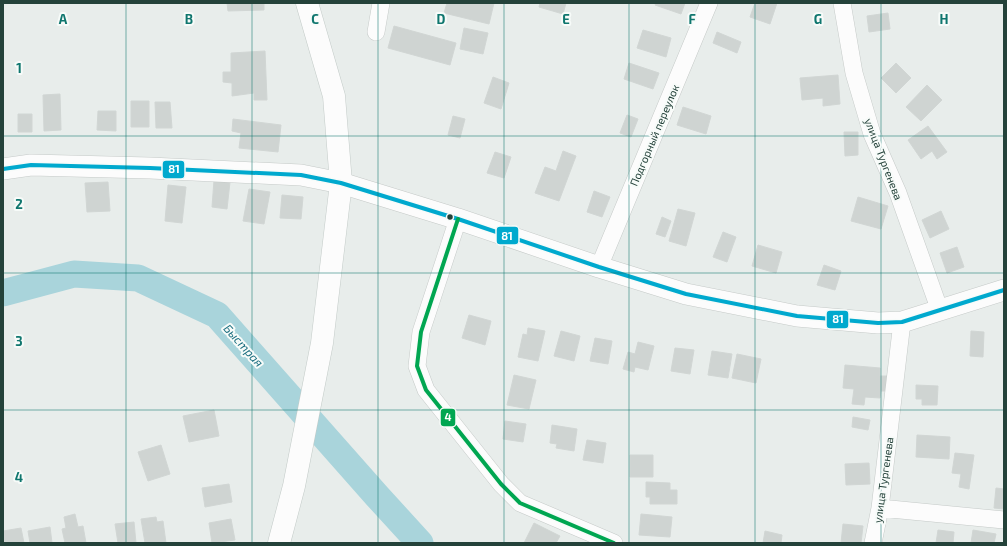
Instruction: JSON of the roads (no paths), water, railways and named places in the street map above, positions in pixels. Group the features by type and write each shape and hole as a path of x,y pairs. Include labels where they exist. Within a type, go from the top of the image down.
{"main road":[{"path":"280,543 294,486 322,342 340,183 334,96 307,3"}],"street":[{"path":"376,32 381,3"},
{"name":"Подгорный переулок","path":"599,267 709,3"},
{"name":"улица Тургенева","path":"842,3 854,73 872,134 898,193 940,311"},
{"path":"3,169 31,166 158,168 302,175 340,183 458,219 599,267 686,294 797,316 878,323 902,322 1004,290"},
{"path":"458,219 421,332 417,366 426,390 501,484 520,503 614,543"},
{"name":"улица Тургенева","path":"874,543 880,508 902,322"},
{"path":"880,508 1004,520"}],"waterway":[{"name":"Быстрая","path":"3,293 74,274 138,278 217,315 420,543"}]}
